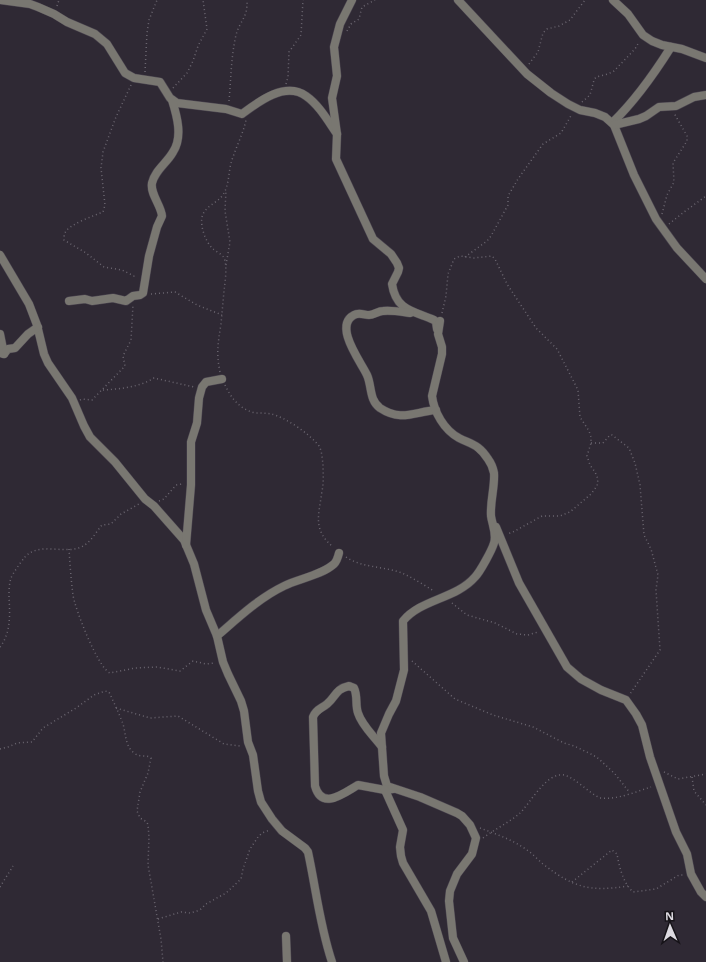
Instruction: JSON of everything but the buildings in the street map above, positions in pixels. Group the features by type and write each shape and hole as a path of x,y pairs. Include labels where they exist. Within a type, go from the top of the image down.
{"street":[{"path":"0,0 30,4 95,34 107,44 125,73 134,78 160,82 170,97 177,103 216,107 242,114 265,98 278,93 291,91 298,92 306,95 318,107 337,134"},
{"path":"352,0 340,24 334,47 338,76 332,98 337,134 335,154 337,163 373,239 392,254 397,263 399,268 392,284 398,298 405,309 436,322 442,351 432,396 436,410 448,430 459,438 477,446 491,464 494,475 491,517 495,540 476,576 464,587 423,606 406,618 403,622 405,654 404,670 396,700 381,733 385,782 387,786 420,797 462,816 468,822 476,838 472,854 453,883 450,891 453,938 464,962"},
{"path":"458,0 523,71 551,93 575,107 605,117 613,124 634,175 658,222 677,248 706,279"},
{"path":"613,0 628,14 643,36 652,41 682,49 706,58"},
{"path":"613,124 657,69 671,47"},
{"path":"613,124 639,119 659,107 676,106 694,97 706,95"},
{"path":"69,301 85,299 92,301 116,298 128,301 133,296 144,293 148,266 157,227 162,216 152,184 162,165 173,153 178,135 179,127 170,97"},
{"path":"0,255 29,304 38,327 44,354 48,363 64,385 76,406 90,437 125,472 147,501 184,540 194,564 206,610 217,636 228,674 242,702 248,742 253,755 261,802 282,831 305,848 308,852 321,920 332,962"},
{"path":"417,314 389,310 370,315 354,315 348,322 346,332 350,345 367,375 374,402 380,408 407,416 436,410"},
{"path":"438,331 440,320"},
{"path":"0,334 2,353 8,349 16,347 28,334 38,327"},
{"path":"186,545 191,485 191,442 197,423 199,398 206,382 222,379"},
{"path":"491,517 519,584 567,667 581,679 601,690 626,700 636,714 642,725 659,784 676,832 687,854 690,874 701,892 706,897"},
{"path":"217,636 260,600 284,586 333,565 337,560 339,553"},
{"path":"383,749 363,723 358,713 354,688 349,686 338,690 327,704 317,709 314,717 315,786 317,793 322,797 329,799 338,797 360,785 385,790 394,789"},
{"path":"385,790 403,830 400,847 403,863 431,910 446,962"},
{"path":"286,936 287,962"}],"path":[{"path":"145,80 149,20 158,0"},
{"path":"170,97 187,73 201,40 206,33 203,0"},
{"path":"230,110 229,102 234,51 239,27 247,12 247,0"},
{"path":"278,93 284,87 288,77 289,52 301,35 303,0"},
{"path":"346,33 351,24 359,19 362,7 375,0"},
{"path":"523,71 538,52 543,33 547,29 559,26 570,20 584,0"},
{"path":"464,257 487,241 491,236 508,205 508,196 518,179 543,144 561,133 575,107 590,95 596,77 614,71 636,49 643,36"},
{"path":"134,78 116,117 103,152 101,168 105,205 104,212 85,219 66,230 64,240 86,253 104,267 122,270 134,276 142,274 148,266"},
{"path":"658,222 662,214 667,195 674,182 673,163 687,141 686,133 670,106"},
{"path":"225,269 230,242 225,212 226,188 233,157 242,137 250,107"},
{"path":"226,188 223,195 206,210 202,217 202,224 208,242 213,249 224,256 226,261 222,315 217,341 217,355 222,379 232,398 240,406 248,411 270,414 284,418 298,427 318,446 322,453 323,476 323,490 318,518 320,529 331,546 352,562 402,573 445,596 467,615 495,623 517,634 523,635 539,632 548,633"},
{"path":"665,230 672,221 706,196"},
{"path":"440,320 446,296 448,274 456,257 474,258 489,256 494,258 507,284 536,328 556,349 578,390 580,417 589,431 591,443 587,456 598,479 597,486 591,494 565,515 542,516 513,532 500,536"},
{"path":"144,293 156,294 175,292 197,305 222,315"},
{"path":"76,406 81,399 91,401 104,390 126,366 123,356 131,340 133,296"},
{"path":"104,390 137,385 154,378 202,389"},
{"path":"591,443 603,443 612,435 629,448 635,463 640,484 644,535 651,549 658,575 656,590 660,650 626,700"},
{"path":"0,647 7,634 11,578 25,556 36,551 46,549 69,549 83,547 102,525 111,524 121,514 147,501 164,499 177,484 191,485"},
{"path":"69,549 73,597 97,658 107,672 118,672 134,668 156,667 180,671 193,661 209,664 223,660"},
{"path":"405,654 455,699 493,715 533,727 564,743 593,755 615,774 630,793"},
{"path":"0,749 17,743 32,742 39,732 47,725 68,714 94,695 100,692 109,692 123,725 127,744 131,751 140,756 148,756 151,758 150,766 136,806 140,818 147,822 148,825 150,837 148,865 161,939 162,962"},
{"path":"116,708 150,718 178,716 194,727 227,745 239,746 248,742"},
{"path":"653,765 678,779 706,774"},
{"path":"491,832 519,814 538,790 558,775 569,777 600,798 606,799 659,784"},
{"path":"692,777 694,791 706,805"},
{"path":"468,822 502,836 528,851 541,863 562,878 572,882 585,887 603,890 628,886"},
{"path":"158,919 181,912 190,913 196,911 226,894 241,879 250,849 258,837 266,831 282,831"},
{"path":"572,882 612,850 617,854 625,882 633,892 656,889 679,875 690,874"},
{"path":"0,887 13,866"}]}
